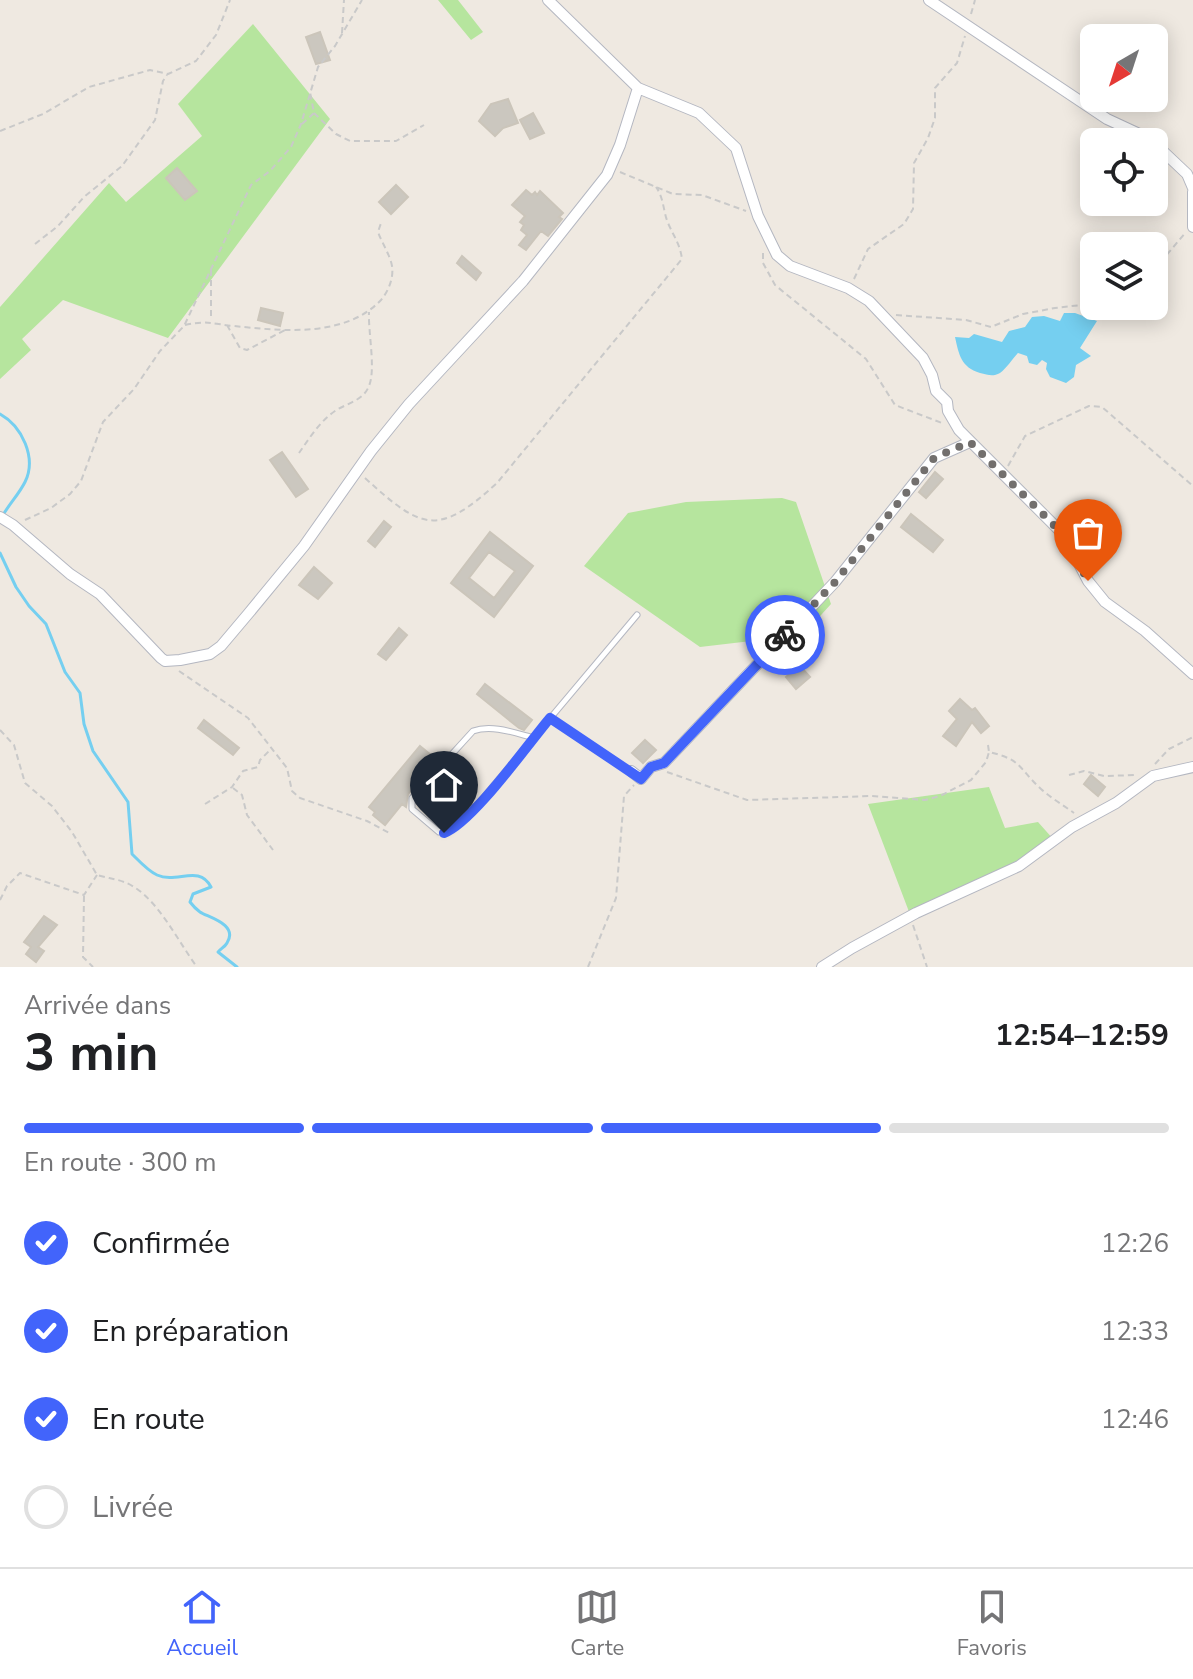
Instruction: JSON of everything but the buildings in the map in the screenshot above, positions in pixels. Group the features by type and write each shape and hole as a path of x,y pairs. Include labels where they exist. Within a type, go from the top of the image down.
{"street":[{"path":"548,0 638,88 699,113 729,139 736,148 760,221 777,255 790,266 858,293 880,313 923,358 936,391 947,402 948,411 959,430 1064,535 1088,581 1105,602 1145,631 1193,674"},
{"path":"929,0 1107,119 1150,139 1187,174 1193,190 1192,225"},
{"path":"0,517 70,574 100,594 165,661 204,655 221,646 304,546 409,404 523,281 607,175 638,88"},
{"path":"631,771 641,779 651,767 664,763 835,582 934,458 970,442"},
{"path":"822,967 911,917 1019,866 1153,776 1193,767"}],"lane":[{"path":"534,738 501,730 473,731 412,798 412,809 439,832 451,830 478,804 534,738 637,615"},
{"path":"550,718 631,771"}],"path":[{"path":"35,244 122,166 155,120 163,81 168,74 196,61 204,52 216,35 230,0"},
{"path":"342,34 344,0"},
{"path":"13,525 51,508 81,481 103,422 134,389 160,351 184,326 251,185 270,171 291,147 318,67 362,0"},
{"path":"848,288 868,249 904,224 913,209 914,163 935,118 935,88 957,63 975,0"},
{"path":"0,131 43,114 89,87 150,70 168,74"},
{"path":"310,91 314,113 336,134 350,141 396,141 424,125"},
{"path":"301,124 314,113"},
{"path":"607,175 623,172 673,194 702,195 740,207 760,221"},
{"path":"357,471 403,511 438,520 452,518 471,507 497,483 682,259 680,244 668,223 661,194 656,187"},
{"path":"184,326 211,321 286,329 331,327 359,319 385,295 391,282 392,267 378,232 381,223"},
{"path":"1168,253 1192,225"},
{"path":"763,252 763,263 775,285 873,366 895,405 959,430"},
{"path":"211,269 211,321"},
{"path":"880,313 966,320 991,327 1023,314 1080,305"},
{"path":"299,453 320,424 334,411 362,397 369,388 369,312"},
{"path":"227,325 240,348 247,350 286,329"},
{"path":"1004,474 1025,436 1089,406 1102,407 1193,486"},
{"path":"165,661 248,718 287,768 292,791 300,798 356,817 391,834"},
{"path":"0,730 14,745 25,783 52,806 77,839 97,875 122,881 144,896 171,928 197,967"},
{"path":"1149,769 1169,749 1193,737"},
{"path":"651,767 747,800 872,796 925,800 971,780 986,762 988,745"},
{"path":"205,804 232,787 243,771 258,767 260,760 271,749"},
{"path":"989,752 1011,757 1040,788 1084,820"},
{"path":"1069,775 1084,771 1104,776 1140,775"},
{"path":"588,967 616,898 624,796 641,779"},
{"path":"232,787 242,795 247,815 273,850"},
{"path":"0,900 7,886 20,873 84,895"},
{"path":"93,967 83,957 84,895 97,875"},
{"path":"911,917 927,967"}],"green space":[{"path":"438,0 458,0 483,32 471,40"},
{"path":"253,24 330,119 168,338 63,300 22,339 31,350 0,379 0,307 109,183 126,202 202,136 178,104"},
{"path":"782,498 796,502 831,604 803,635 700,647 584,566 628,513 686,502"},
{"path":"989,787 1005,828 1038,822 1054,840 1019,866 911,917 868,804"}],"water":[{"path":"1064,313 1075,313 1080,315 1080,320 1097,321 1080,348 1091,356 1076,365 1074,377 1066,383 1050,377 1047,363 1042,360 1037,365 1029,363 1027,356 1018,353 1003,371 993,375 980,373 965,364 955,337 969,338 974,334 1002,342 1009,331 1025,327 1032,317 1044,316 1060,321"}],"waterway":[{"path":"0,414 21,434 29,463 25,482 3,515"},
{"path":"0,553 16,587 46,624 65,672 80,693 84,724 93,751 128,802 132,854 157,875 194,875 206,880 211,887 193,894 190,902 200,912 226,926 230,936 218,952 237,967"}],"way so far":[{"path":"785,635 835,582 934,458 970,442 1064,535 1088,581"}],"route":[{"path":"444,833 478,804 550,718 641,779 651,767 664,763 785,635"}]}
